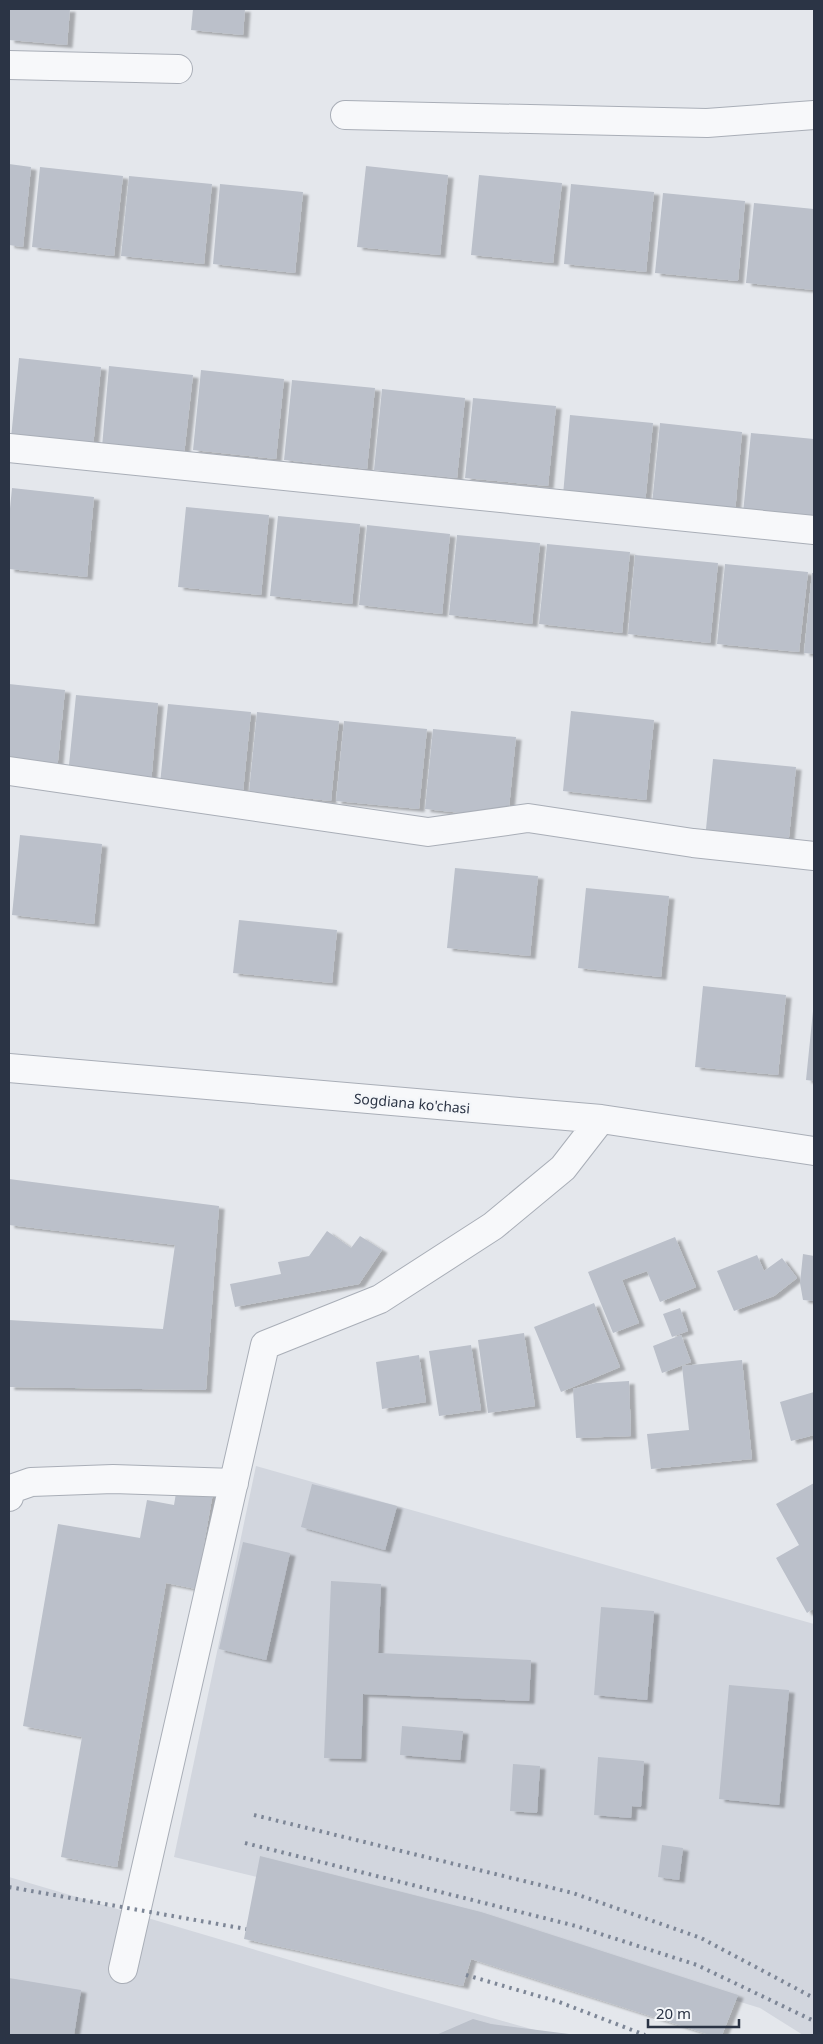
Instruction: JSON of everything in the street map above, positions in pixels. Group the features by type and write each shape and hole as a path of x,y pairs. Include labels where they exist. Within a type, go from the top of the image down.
{"street":[{"path":"9,65 178,69"},
{"path":"345,115 707,123 814,115"},
{"path":"9,448 814,530"},
{"path":"9,771 428,832 528,818 693,843 814,856"},
{"name":"Sogdiana ko'chasi","path":"9,1068 601,1119 814,1150"},
{"path":"123,1969 265,1345 380,1299 493,1226 563,1168 601,1119"},
{"path":"9,1497 11,1489 31,1482 113,1479 234,1483"}],"shaded area":[{"path":"256,1466 814,1624 814,2035 803,2035 760,2008 613,1963 174,1857"},
{"path":"9,1877 388,1989 553,2035 9,2035"}],"building":[{"path":"9,9 70,9 67,45 9,40"},
{"path":"193,9 245,9 243,35 191,30"},
{"path":"9,164 31,167 23,247 9,245"},
{"path":"366,166 448,175 440,255 357,247"},
{"path":"40,167 123,176 114,256 32,247"},
{"path":"479,175 562,183 553,263 471,255"},
{"path":"129,176 212,184 204,264 121,256"},
{"path":"220,184 303,192 295,273 213,264"},
{"path":"571,184 654,192 646,272 564,264"},
{"path":"663,193 745,201 738,281 655,273"},
{"path":"754,203 814,209 814,290 746,283"},
{"path":"19,358 101,367 93,447 11,438"},
{"path":"109,366 193,375 184,455 102,447"},
{"path":"201,370 284,379 276,459 193,450"},
{"path":"292,380 375,388 367,469 284,460"},
{"path":"382,389 465,398 457,478 374,470"},
{"path":"473,398 556,406 548,486 465,478"},
{"path":"570,415 653,423 645,504 563,495"},
{"path":"660,423 742,432 735,513 652,504"},
{"path":"751,433 814,439 814,520 743,513"},
{"path":"12,488 94,497 87,577 9,569 9,519"},
{"path":"186,507 269,515 261,595 178,587"},
{"path":"278,516 360,524 352,604 270,596"},
{"path":"367,525 450,534 442,614 359,605"},
{"path":"457,535 540,543 532,624 449,615"},
{"path":"547,544 630,552 622,633 539,624"},
{"path":"635,555 718,563 710,643 628,634"},
{"path":"725,564 808,572 799,652 717,644"},
{"path":"812,573 814,573 814,654 804,653"},
{"path":"9,684 65,690 57,771 9,765"},
{"path":"76,695 158,703 151,784 68,775"},
{"path":"168,704 251,712 243,792 160,784"},
{"path":"571,711 654,720 646,800 563,791"},
{"path":"257,712 339,721 331,801 249,792"},
{"path":"344,721 427,729 419,809 336,801"},
{"path":"433,729 516,737 508,818 425,809"},
{"path":"713,759 796,767 788,847 705,839"},
{"path":"20,835 102,844 94,924 12,915"},
{"path":"455,868 538,876 530,956 447,948"},
{"path":"586,888 669,896 661,977 578,968"},
{"path":"239,920 337,930 332,983 233,973"},
{"path":"703,986 786,995 778,1075 695,1067"},
{"path":"814,1011 814,1081 806,1080"},
{"path":"9,1179 219,1206 206,1390 9,1387 9,1320 163,1329 175,1245 9,1225"},
{"path":"327,1231 351,1248 360,1236 382,1250 359,1284 235,1307 230,1284 281,1274 278,1262 309,1256"},
{"path":"675,1237 696,1287 660,1302 647,1271 622,1280 639,1323 613,1333 588,1272"},
{"path":"803,1254 814,1256 814,1301 803,1300 800,1283"},
{"path":"757,1255 764,1271 782,1258 797,1278 774,1296 734,1311 717,1271"},
{"path":"594,1303 620,1367 561,1392 534,1327"},
{"path":"680,1308 688,1331 672,1337 663,1314"},
{"path":"524,1333 535,1406 488,1413 478,1340"},
{"path":"681,1335 691,1362 662,1373 653,1346"},
{"path":"471,1345 481,1410 439,1416 429,1351"},
{"path":"419,1355 426,1402 382,1409 376,1362"},
{"path":"742,1360 752,1459 651,1469 647,1434 689,1430 682,1366"},
{"path":"629,1381 631,1436 576,1438 573,1389 596,1383"},
{"path":"814,1392 814,1435 791,1441 780,1402"},
{"path":"814,1483 814,1608 807,1613 776,1558 799,1545 776,1504"},
{"path":"312,1484 397,1506 385,1550 301,1527"},
{"path":"177,1487 213,1493 196,1589 166,1583 117,1867 61,1857 82,1737 23,1726 58,1524 140,1538 147,1500 174,1505"},
{"path":"243,1542 290,1553 266,1660 219,1649"},
{"path":"331,1581 381,1584 378,1653 531,1660 529,1701 363,1694 361,1759 324,1758"},
{"path":"601,1607 654,1611 647,1700 594,1695"},
{"path":"729,1685 789,1690 779,1805 719,1799"},
{"path":"402,1726 463,1731 460,1760 400,1755"},
{"path":"598,1757 644,1761 641,1807 632,1806 631,1818 594,1815"},
{"path":"513,1764 540,1766 537,1813 510,1811"},
{"path":"662,1845 683,1848 679,1880 658,1877"},
{"path":"260,1856 481,1912 738,1995 722,2035 710,2035 471,1959 463,1986 244,1939"},
{"path":"9,1978 81,1990 74,2035 9,2035"},
{"path":"473,2019 491,2024 577,2035 436,2035"}],"railway":[{"path":"254,1815 573,1893 701,1938 814,1998"},
{"path":"245,1843 576,1926 697,1965 814,2021"},
{"path":"9,1887 246,1929"},
{"path":"466,1975 559,2002 645,2035"}]}
